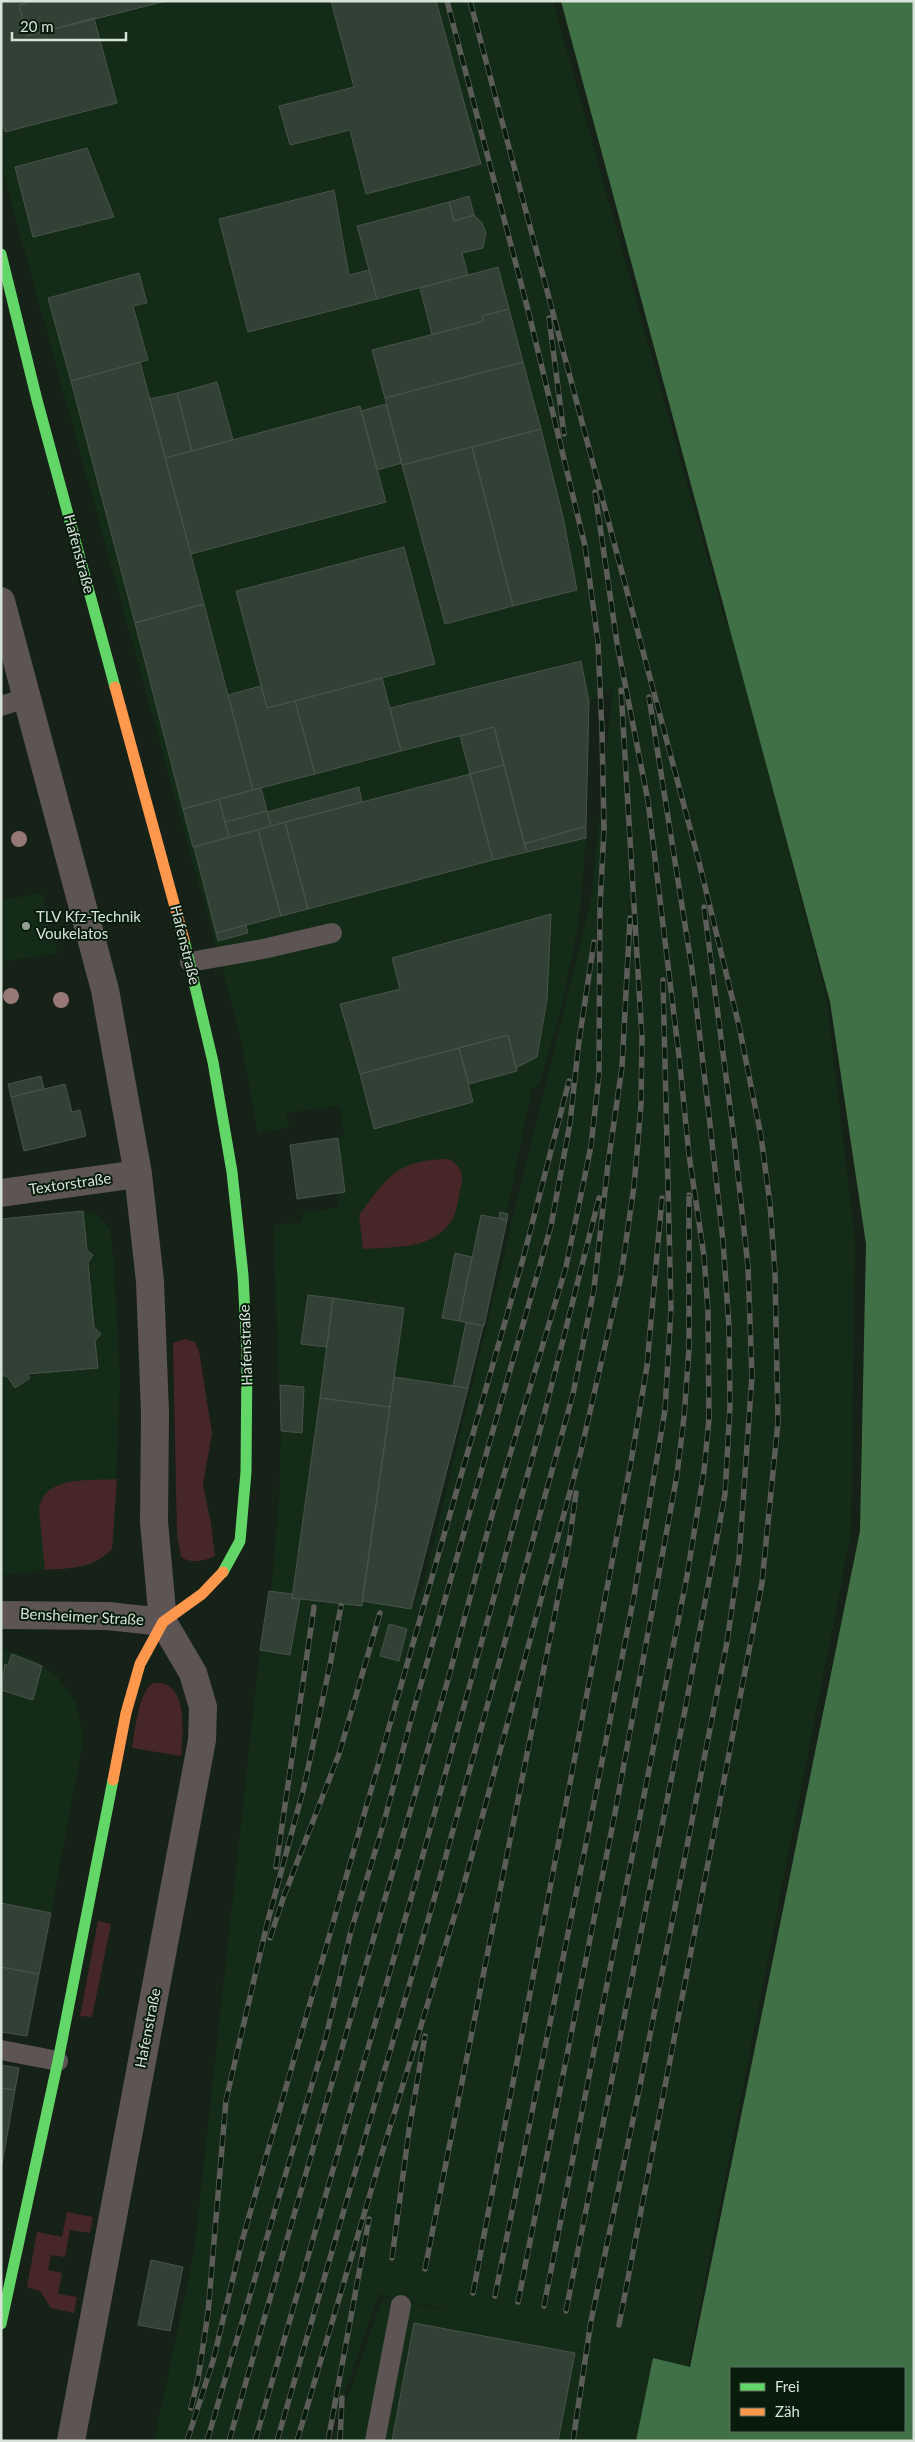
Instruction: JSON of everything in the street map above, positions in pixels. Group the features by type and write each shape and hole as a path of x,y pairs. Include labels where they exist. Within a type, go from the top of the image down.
{"street":[{"name":"Hafenstraße","path":"1,254 37,400 190,962 213,1062 232,1172 243,1275 247,1353 246,1472 240,1541 222,1574 202,1594 163,1622 140,1664 126,1713 58,2061 1,2324"},
{"name":"Hafenstraße","path":"1,601 105,990 138,1174 150,1281 155,1413 154,1522 163,1622 193,1673 203,1707 202,1740 71,2441"},
{"name":"Textorstraße","path":"1,1193 138,1174"},
{"name":"Bensheimer Straße","path":"1,1615 108,1616 163,1622"}],"lane":[{"path":"1,706 27,698"},
{"path":"190,962 263,949 332,933"},
{"path":"1,2050 58,2061"},
{"path":"375,2441 401,2305"}],"shaded area":[{"path":"1,1 553,1 726,624 730,624 827,1000 855,1240 851,1533 688,2368 653,2360 636,2441 332,2441 383,2297 481,2318 379,2294 328,2441 154,2441 194,2253 260,1650 290,1655 300,1599 292,1598 292,1594 271,1592 279,1501 281,1431 273,1225 302,1222 302,1213 339,1207 336,1193 345,1192 338,1138 344,1136 340,1106 286,1113 290,1127 258,1133 239,1030 1,165","holes":["613,688 591,899 423,1586 413,1606 484,1326 532,1088 539,1085 559,1016 572,958 581,901 586,838 589,702"]},
{"path":"561,1 914,1 914,2441 636,2441 653,2358 690,2367 860,1531 866,1244 830,1002"},
{"name":"TLV Kfz-Technik Voukelatos","path":"42,893 58,953 1,962 1,900"},
{"path":"449,1159 460,1169 462,1181 456,1212 446,1228 436,1236 413,1245 363,1249 359,1215 387,1180 405,1167 431,1160"},
{"path":"83,1211 97,1214 110,1229 114,1266 120,1380 114,1540 112,1549 105,1556 88,1566 1,1575 1,1219"},
{"path":"185,1339 195,1342 199,1351 212,1433 203,1485 215,1556 198,1561 181,1557 177,1534 173,1343"},
{"path":"117,1479 112,1549 105,1556 89,1564 73,1568 45,1570 39,1510 42,1499 58,1485 69,1482"},
{"path":"1,1648 32,1658 57,1676 75,1702 84,1736 51,1913 1,1903"},
{"path":"153,1683 165,1684 173,1689 178,1698 183,1722 181,1756 132,1748 141,1703 148,1688"},
{"path":"98,1921 111,1924 92,2017 80,2016"},
{"path":"67,2212 93,2217 90,2233 70,2230 65,2257 51,2255 48,2270 62,2273 58,2294 77,2297 74,2313 51,2308 40,2291 27,2287 37,2232 62,2237"}],"building":[{"path":"1,1 32,1 19,5 27,36 94,18 117,103 5,132 1,118"},
{"path":"32,1 166,1 27,36 19,5"},
{"path":"331,1 436,1 481,164 366,194 350,130 290,145 279,106 354,87"},
{"path":"87,148 114,217 33,237 15,167"},
{"path":"334,190 349,275 369,270 377,299 248,332 219,219"},
{"path":"469,196 474,215 454,221 449,202"},
{"path":"449,202 454,221 474,215 482,223 486,233 483,248 462,253 468,275 377,299 357,226"},
{"path":"498,267 509,309 482,316 484,321 432,335 420,288"},
{"path":"139,273 147,303 133,306 148,360 71,381 48,298"},
{"path":"509,309 523,362 385,398 372,350 484,321 482,316"},
{"path":"140,362 204,604 135,623 71,381"},
{"path":"523,362 541,429 402,465 385,398"},
{"path":"217,382 233,440 192,451 177,393"},
{"path":"177,393 192,451 165,458 150,399"},
{"path":"386,404 402,463 377,470 361,411"},
{"path":"360,406 386,502 191,554 165,458"},
{"path":"541,429 563,517 577,590 513,606 472,447"},
{"path":"472,447 513,606 445,624 402,465"},
{"path":"404,547 435,664 267,708 236,591"},
{"path":"204,604 253,790 183,809 135,623"},
{"path":"581,661 589,702 586,826 524,844 494,727 401,751 390,708"},
{"path":"382,678 401,751 315,774 295,701"},
{"path":"261,686 267,708 295,701 315,774 253,790 228,695"},
{"path":"494,727 504,765 470,774 460,736"},
{"path":"504,765 527,852 493,860 470,774"},
{"path":"470,774 493,860 308,909 285,822"},
{"path":"359,787 362,802 271,826 267,812"},
{"path":"261,788 267,811 225,822 219,799"},
{"path":"219,799 229,837 193,847 183,809"},
{"path":"267,811 271,826 229,837 225,822"},
{"path":"285,822 308,909 281,916 258,830"},
{"path":"586,826 586,838 527,852 524,844"},
{"path":"258,830 281,916 216,933 194,847"},
{"path":"551,914 547,1000 537,1057 516,1068 508,1035 360,1074 340,1004 400,989 392,958"},
{"path":"246,925 248,933 218,941 216,933"},
{"path":"508,1035 517,1071 469,1084 459,1048"},
{"path":"459,1048 473,1102 374,1129 360,1074"},
{"path":"41,1076 44,1089 11,1097 8,1084"},
{"path":"65,1084 72,1112 80,1110 86,1136 24,1151 11,1097"},
{"path":"338,1138 345,1192 297,1199 290,1145"},
{"path":"83,1211 87,1250 93,1255 88,1262 94,1327 101,1334 95,1341 98,1368 27,1374 30,1378 15,1388 7,1376 1,1376 1,1219"},
{"path":"500,1212 508,1214 507,1220 499,1218"},
{"path":"481,1215 507,1220 484,1326 459,1321"},
{"path":"455,1253 472,1257 459,1321 442,1318"},
{"path":"308,1295 333,1298 327,1347 301,1344"},
{"path":"333,1298 404,1308 390,1407 320,1398"},
{"path":"466,1322 483,1326 468,1388 453,1386"},
{"path":"394,1377 468,1388 411,1609 362,1601"},
{"path":"280,1385 304,1387 302,1433 281,1431"},
{"path":"320,1398 390,1407 362,1606 292,1598"},
{"path":"269,1591 292,1594 292,1598 300,1599 290,1655 260,1650"},
{"path":"389,1624 407,1629 399,1661 380,1656"},
{"path":"12,1654 42,1666 33,1700 1,1690 5,1664 8,1665"},
{"path":"1,1903 51,1913 39,1974 1,1967"},
{"path":"1,1967 39,1974 27,2036 1,2032"},
{"path":"1,2065 19,2068 15,2090 1,2088"},
{"path":"1,2088 15,2090 1,2170"},
{"path":"151,2260 183,2267 170,2331 138,2325"},
{"path":"414,2323 575,2353 558,2441 392,2441"}],"railway":[{"path":"229,2441 449,1676 492,1515 566,1267 591,1146 599,1075 600,906 604,829 602,731 598,642 585,546 529,314 447,1"},
{"path":"470,1 699,862 739,1026 761,1136 770,1204 775,1273 778,1422 762,1583 619,2325"},
{"path":"549,318 564,434"},
{"path":"544,2306 687,1576 704,1471 709,1419 708,1312 704,1256 689,1155 648,801 617,643 595,492"},
{"path":"297,2441 463,1888 581,1451 621,1276 634,1186 641,1105 642,1038 621,690"},
{"path":"566,2311 685,1710 725,1494 730,1406 729,1327 723,1241 711,1133 692,969 649,697"},
{"path":"573,2441 591,2321 638,2096 727,1642 739,1559 752,1376 748,1267 734,1138 704,907"},
{"path":"277,2441 433,1903 573,1394 594,1289 608,1164 622,1067 630,918"},
{"path":"207,2441 326,2037 351,1931 384,1822 413,1712 551,1226 570,1123 579,1041 594,942"},
{"path":"495,2296 634,1596 665,1410 671,1309 663,980"},
{"path":"187,2441 213,2361 242,2241 523,1259 569,1081"},
{"path":"518,2302 615,1813 677,1475 689,1349 689,1195"},
{"path":"255,2441 410,1902 543,1419 599,1198"},
{"path":"473,2293 631,1462 647,1366 662,1198"},
{"path":"425,2269 570,1537 576,1493"},
{"path":"191,2408 198,2379 208,2313 226,2100 267,1924 304,1787 341,1606"},
{"path":"276,1867 314,1607"},
{"path":"270,1938 284,1896 339,1754 380,1613"},
{"path":"392,2258 409,2130 425,2036"},
{"path":"328,2441 369,2219"},
{"path":"340,2441 342,2398"}],"traffic: fast":[{"path":"1,254 37,400 115,687"},
{"path":"184,940 213,1062 232,1172 243,1275 247,1353 246,1472 240,1541 223,1572"},
{"path":"1,2324 58,2061 113,1780"}],"traffic: slow":[{"path":"115,687 184,940"},
{"path":"113,1780 126,1713 140,1664 163,1622 202,1594 223,1572"}],"place":[{"name":"TLV Kfz-Technik Voukelatos","path":"26,926"}]}
